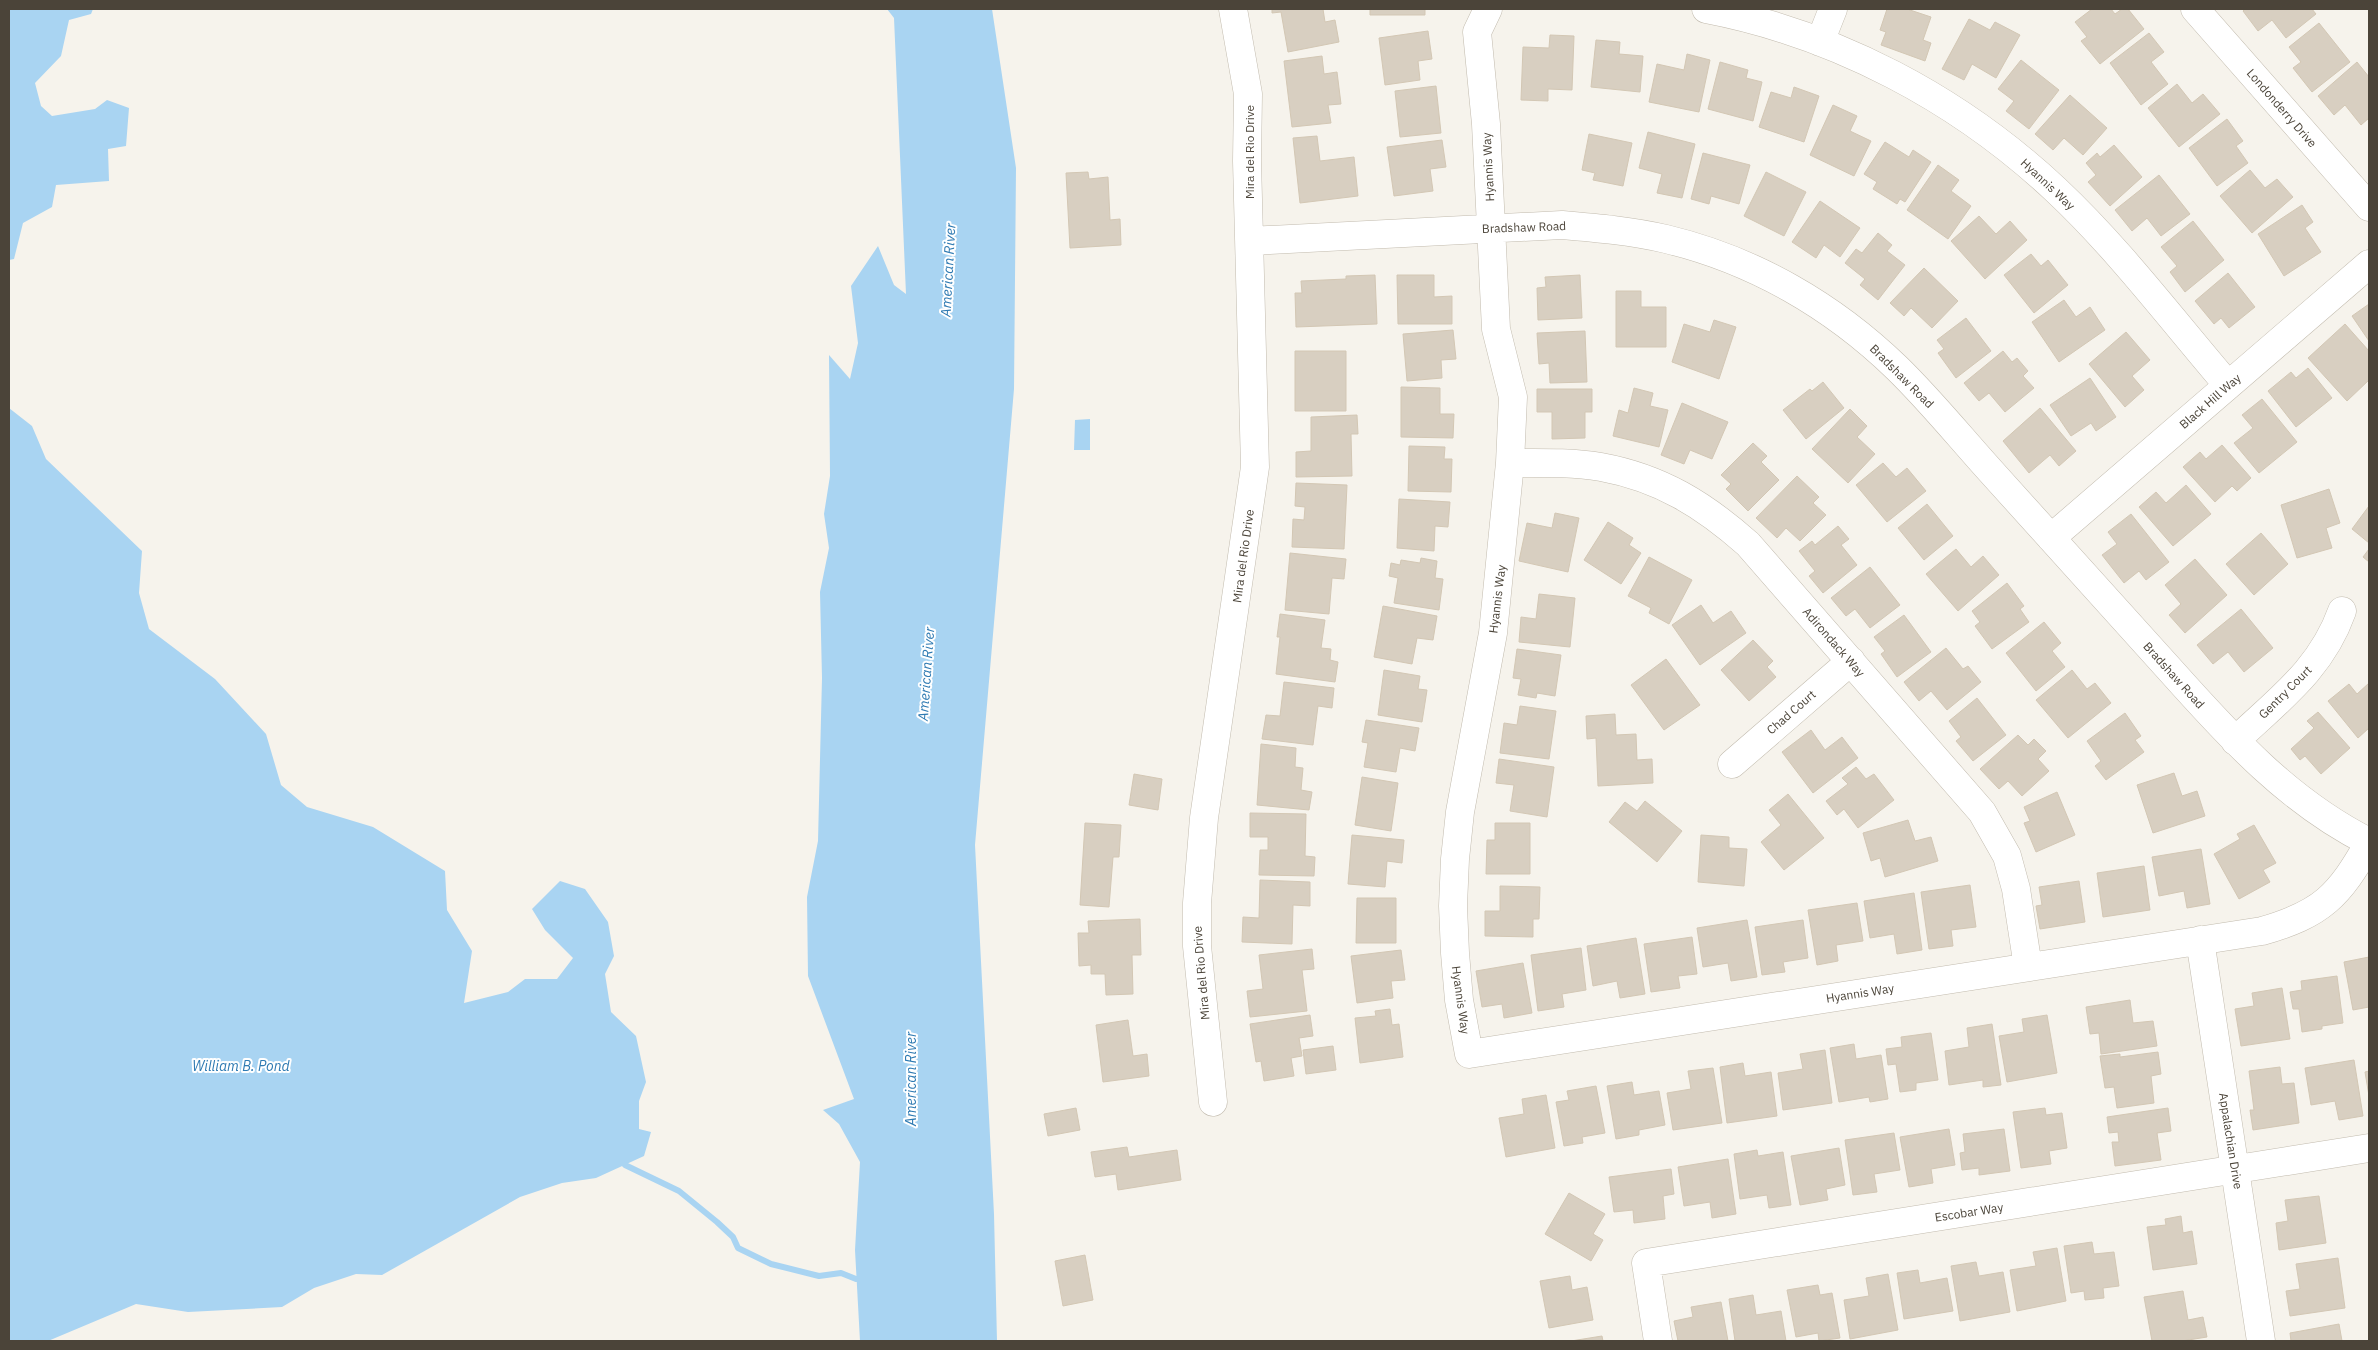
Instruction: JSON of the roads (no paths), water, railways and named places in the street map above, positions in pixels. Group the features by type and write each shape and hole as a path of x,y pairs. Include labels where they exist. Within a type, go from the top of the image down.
{"street":[{"name":"Mira del Rio Drive","path":"1214,1102 1197,946 1197,903 1204,818 1255,467 1247,161 1248,94 1233,9"},
{"name":"Hyannis Way","path":"1488,9 1476,32 1486,124 1496,329 1512,397 1510,463 1493,633 1460,812 1455,859 1453,906 1455,953 1459,1000 1469,1054 2262,931 2294,922 2328,901 2344,884 2369,843"},
{"name":"Hyannis Way","path":"1706,9 1781,28 1820,42 1886,71 1936,99 1978,126 2056,190 2091,226 2228,385"},
{"path":"1820,42 1833,9"},
{"name":"Londonderry Drive","path":"2195,9 2369,207"},
{"name":"Bradshaw Road","path":"1250,241 1562,225 1614,230 1664,238 1744,265 1790,288 1834,315 1900,370 2234,741 2309,806 2340,828 2369,843"},
{"name":"Black Hill Way","path":"2051,538 2369,264"},
{"name":"Adirondack Way","path":"1510,463 1573,464 1629,473 1693,501 1716,516 1748,544 1982,812 2000,841 2016,889 2028,967"},
{"name":"Gentry Court","path":"2234,741 2298,682 2320,658 2335,630 2342,611"},
{"name":"Chad Court","path":"1732,764 1851,661"},
{"name":"Appalachian Drive","path":"2200,940 2261,1341"},
{"name":"Escobar Way","path":"1658,1341 1646,1263 2369,1148"}],"water":[{"path":"9,9 93,9 91,14 69,20 61,56 35,83 41,106 52,116 95,109 107,100 129,108 126,146 108,149 109,181 56,185 52,207 23,223 14,259 9,260"},
{"name":"American River","path":"887,9 992,9 1016,168 1014,389 975,845 994,1214 997,1341 860,1341 855,1250 860,1162 839,1124 823,1110 854,1099 808,976 807,897 818,841 822,678 820,592 829,548 824,514 830,476 829,355 850,379 858,343 851,286 878,246 894,285 906,294 894,18"},
{"name":"William B. Pond","path":"9,408 32,426 46,459 142,551 139,593 149,629 215,679 266,734 281,785 307,807 373,827 445,871 447,910 472,951 464,1003 508,992 525,979 557,979 573,958 545,930 532,909 560,881 585,889 608,922 614,956 605,974 611,1012 636,1036 646,1082 639,1101 639,1129 651,1132 644,1156 596,1178 562,1183 520,1197 382,1275 356,1274 314,1288 282,1307 188,1312 136,1304 48,1341 9,1341"},
{"path":"1090,419 1090,450 1074,450 1075,420"}],"waterway":[{"path":"625,1165 679,1191 733,1237 738,1248 771,1264 819,1276 841,1273 856,1279"}]}
